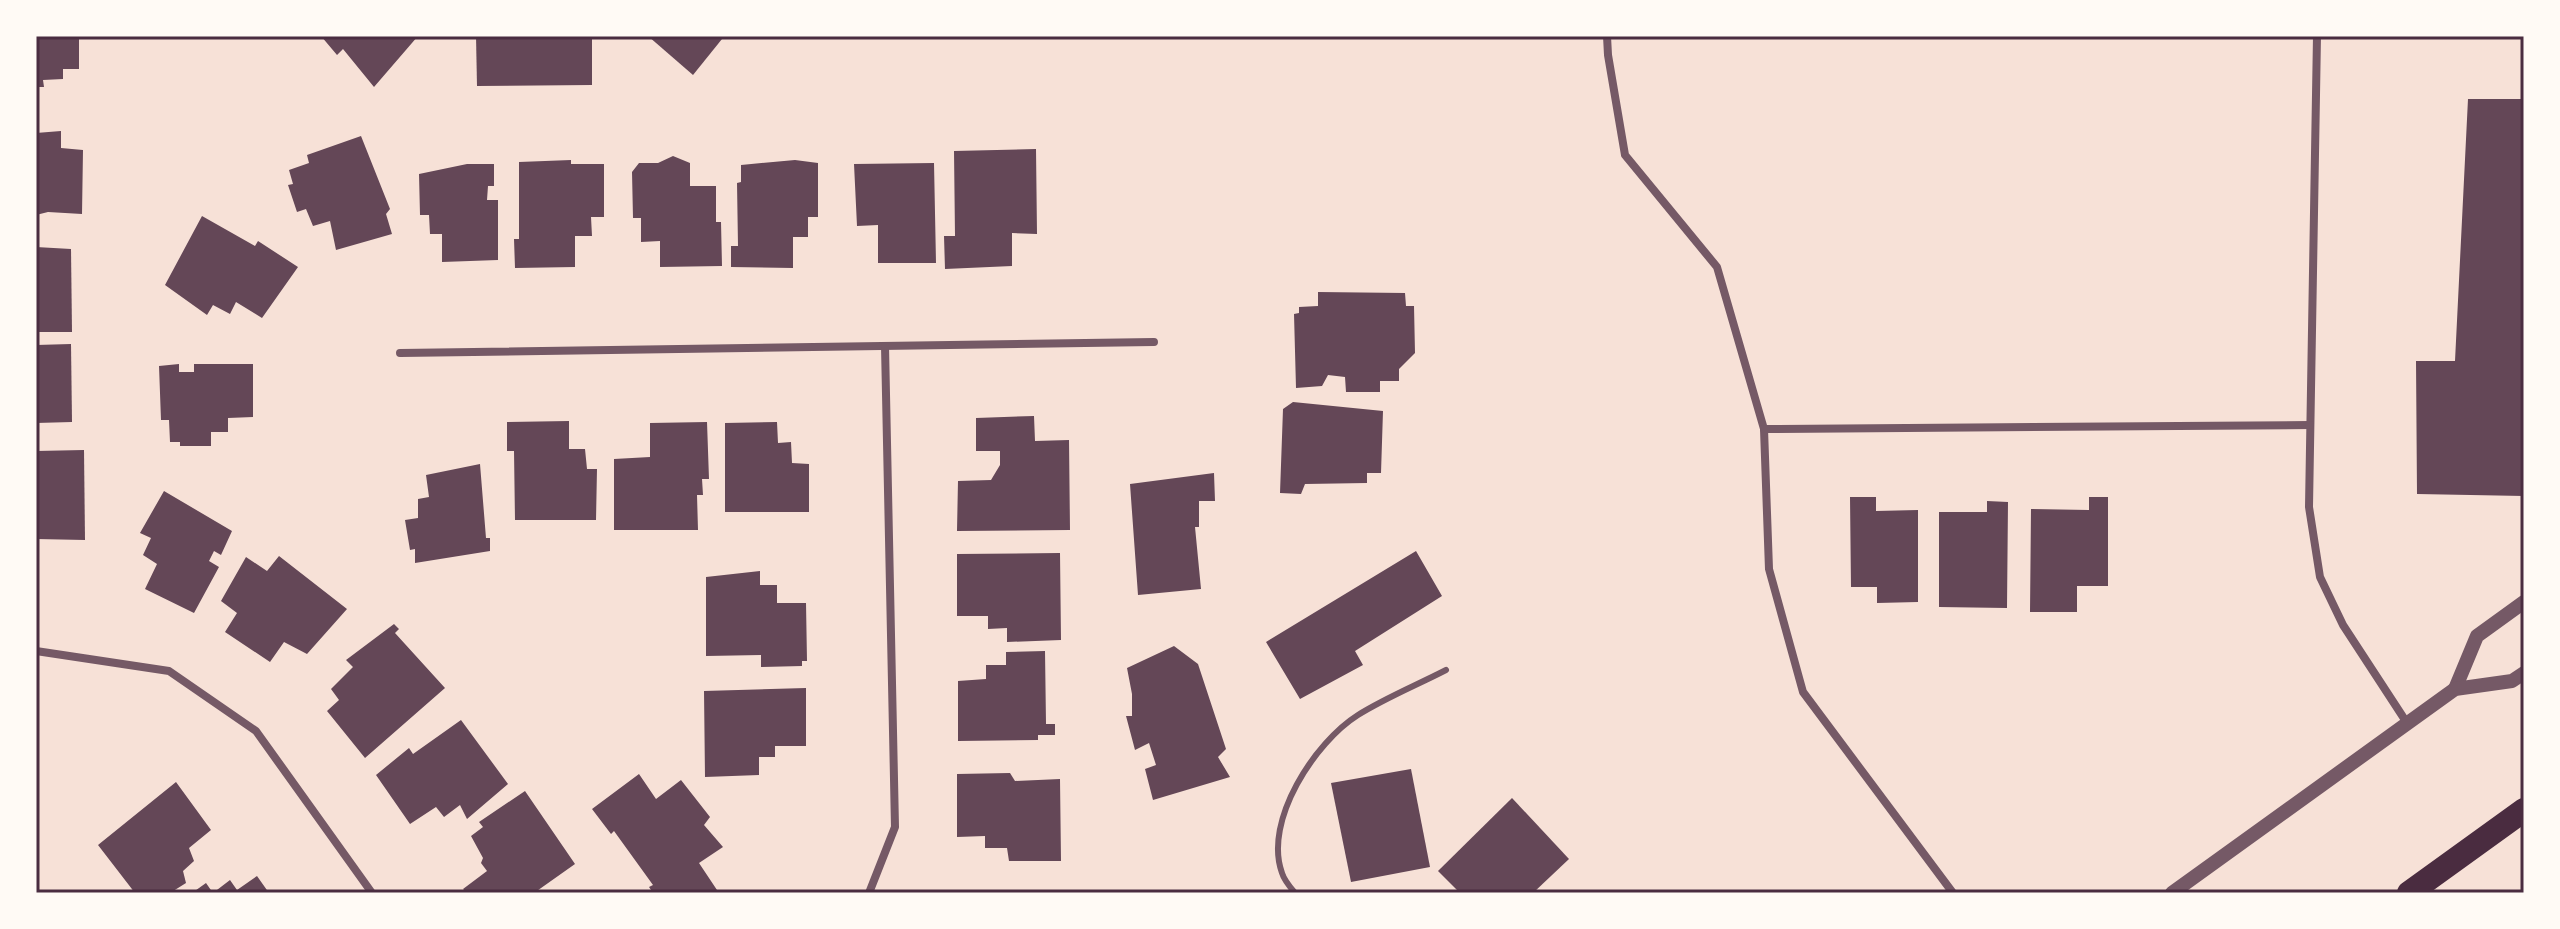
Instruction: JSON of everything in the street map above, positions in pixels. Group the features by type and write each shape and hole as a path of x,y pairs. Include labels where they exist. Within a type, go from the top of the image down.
{"highway":[{"path":"2409,893 2524,810"}],"street":[{"path":"1607,36 1625,155 1717,267 1764,429 1769,569 1803,692 1953,893"},
{"path":"2317,36 2309,507 2320,577 2351,639 2407,723"},
{"path":"400,353 1154,342"},
{"path":"869,893 895,827 885,346"},
{"path":"1764,429 2310,425"},
{"path":"2455,689 2477,636 2524,602"},
{"path":"36,651 169,671 256,731 372,893"},
{"path":"2172,893 2455,689 2512,681 2524,673"}],"lane":[{"path":"1295,893 1282,876 1278,837 1288,804 1307,767 1331,737 1357,716 1446,670"}],"building":[{"path":"36,36 79,36 79,69 63,69 63,79 43,80 44,87 36,87"},
{"path":"321,36 418,36 374,87 343,49 337,55"},
{"path":"476,36 592,36 592,85 477,86"},
{"path":"648,36 719,36 722,39 693,75"},
{"path":"2468,99 2524,99 2524,496 2417,494 2416,361 2455,361"},
{"path":"61,131 61,148 83,150 82,214 48,212 36,215 36,133"},
{"path":"361,136 390,209 386,214 392,234 336,250 330,221 313,226 306,209 297,212 288,185 293,184 289,170 309,163 307,155"},
{"path":"1036,149 1037,234 1012,233 1012,266 945,269 944,236 955,236 954,151"},
{"path":"673,156 690,163 690,186 716,186 716,222 721,222 722,266 660,267 660,241 641,242 641,218 633,218 632,172 639,163 658,163"},
{"path":"571,160 571,164 604,164 604,217 591,217 592,236 575,236 575,267 515,268 514,239 519,239 519,162"},
{"path":"795,160 818,163 818,217 808,217 808,237 793,237 793,268 731,267 731,246 738,246 737,183 741,182 741,165"},
{"path":"934,163 936,263 878,263 878,225 857,226 854,164"},
{"path":"467,164 494,164 494,186 488,186 487,200 498,200 498,260 442,262 442,234 430,234 429,215 420,215 419,174"},
{"path":"202,216 255,246 258,241 298,267 262,318 236,302 230,314 213,305 207,315 165,285"},
{"path":"36,247 71,249 72,332 36,332"},
{"path":"1318,292 1405,293 1406,306 1414,306 1415,353 1399,369 1399,381 1380,381 1380,392 1346,392 1345,377 1328,375 1322,386 1296,388 1294,314 1299,313 1299,307 1318,306"},
{"path":"71,344 72,422 36,423 36,345"},
{"path":"179,364 179,372 194,372 194,364 253,364 253,417 228,418 228,432 211,432 211,446 180,446 180,442 170,442 169,420 161,420 159,366"},
{"path":"1293,402 1383,411 1381,473 1367,473 1367,483 1305,484 1301,494 1280,493 1283,409"},
{"path":"1034,416 1035,441 1069,440 1070,530 957,531 958,481 991,480 1000,465 1000,451 976,451 976,418"},
{"path":"569,421 569,449 585,449 587,469 597,469 596,520 515,520 514,451 507,451 507,422"},
{"path":"707,422 709,479 702,479 703,495 697,495 698,530 614,530 614,459 650,457 650,423"},
{"path":"777,422 778,443 791,442 792,463 809,464 809,512 725,512 725,423"},
{"path":"84,450 85,540 36,539 36,451"},
{"path":"480,464 486,538 490,538 490,551 415,563 415,549 410,550 405,520 418,518 418,499 429,497 426,475"},
{"path":"1214,473 1215,501 1199,501 1199,527 1195,527 1201,589 1138,595 1130,484"},
{"path":"164,491 232,531 221,555 214,551 209,561 219,567 194,613 145,589 157,564 143,555 151,538 140,533"},
{"path":"1850,497 1876,497 1876,511 1918,510 1918,602 1877,603 1877,587 1851,587"},
{"path":"2089,497 2108,497 2108,586 2077,586 2077,612 2030,612 2031,509 2089,510"},
{"path":"1987,501 2008,502 2007,608 1939,607 1939,512 1987,512"},
{"path":"1416,551 1442,596 1355,651 1363,665 1300,699 1266,642"},
{"path":"1060,553 1061,640 1007,642 1007,628 988,629 988,616 957,616 957,554"},
{"path":"279,556 347,609 307,654 284,642 270,662 225,632 237,613 221,601 246,557 267,571"},
{"path":"760,571 760,585 777,585 777,603 806,603 807,661 802,661 802,666 761,667 761,655 706,656 706,577"},
{"path":"394,624 399,629 395,633 445,688 365,758 327,711 339,700 331,689 353,667 346,660"},
{"path":"1174,646 1198,664 1226,749 1218,757 1230,777 1153,800 1145,769 1156,765 1149,743 1135,750 1126,716 1132,716 1127,668"},
{"path":"1045,651 1046,724 1055,724 1055,735 1038,735 1038,740 958,741 958,681 986,679 986,665 1006,665 1006,652"},
{"path":"806,688 806,746 775,746 775,757 759,757 759,775 705,777 704,691"},
{"path":"461,720 508,784 467,819 460,805 444,817 436,807 410,824 376,775 409,748 413,754"},
{"path":"1411,769 1430,867 1351,882 1331,783"},
{"path":"1010,773 1015,781 1060,779 1061,861 1009,861 1007,848 985,848 985,836 957,837 957,774"},
{"path":"639,774 656,799 681,780 710,817 704,825 723,847 699,863 719,893 653,893 649,887 653,885 614,831 611,834 592,809"},
{"path":"176,782 211,830 189,848 194,861 183,871 186,883 170,893 135,893 98,845"},
{"path":"525,791 575,864 534,893 467,893 463,889 487,871 471,836 483,827 479,822"},
{"path":"1512,798 1569,859 1533,893 1460,893 1438,871"},
{"path":"257,876 269,893 213,893 230,880 237,890"},
{"path":"206,883 213,893 192,893"}]}
